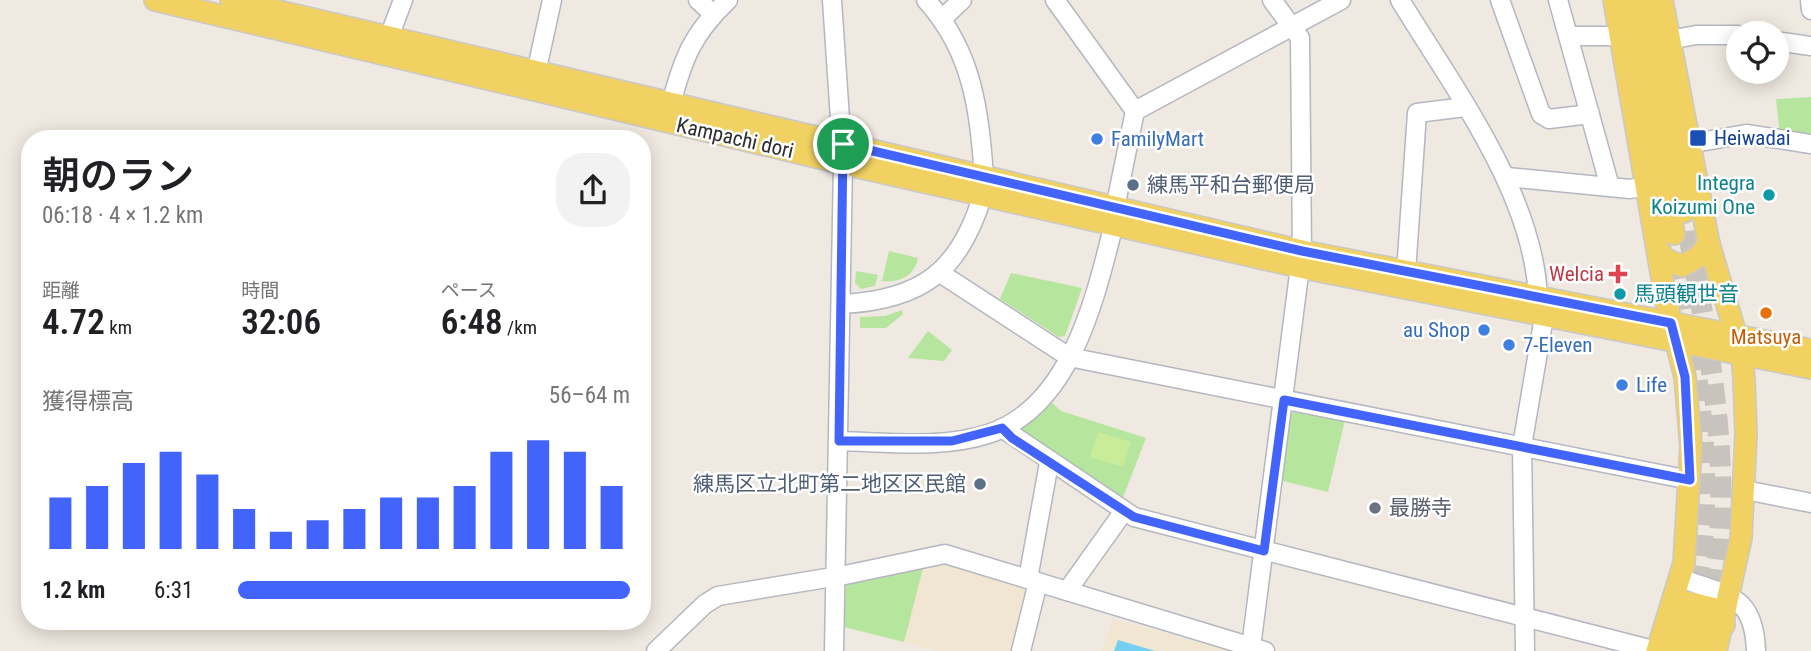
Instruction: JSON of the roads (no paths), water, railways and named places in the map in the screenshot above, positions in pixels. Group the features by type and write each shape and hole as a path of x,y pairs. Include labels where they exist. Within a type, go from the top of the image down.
{"main road":[{"name":"Kampachi dori","path":"155,0 1301,259 1541,307 1671,323 1811,350"},
{"name":"Kampachi dori","path":"231,0 671,104 843,154"},
{"path":"1614,0 1671,323 1678,344 1691,446 1688,534 1681,578 1716,651"},
{"path":"1629,0 1681,233 1647,0"},
{"path":"1657,651 1698,616 1730,594 1745,490 1746,435 1742,355 1733,334 1709,244 1662,0"},
{"path":"1658,249 1665,259 1682,266 1698,257 1709,244"},
{"name":"Kampachi dori","path":"1301,259 1406,272 1678,344 1811,368"},
{"path":"1677,651 1698,616"},
{"path":"1698,616 1698,651"}],"street":[{"path":"389,37 403,0"},
{"path":"536,73 552,0"},
{"path":"698,0 713,14"},
{"path":"671,104 689,46 713,14 728,0"},
{"path":"832,0 843,154 834,651"},
{"path":"842,304 893,298 909,293 940,273 966,240 983,185 977,97 959,51 942,19 926,0"},
{"path":"942,19 962,0"},
{"path":"839,441 952,441 1002,428 1038,402 1069,357 1096,294 1135,111 1055,0"},
{"path":"656,651 705,604 718,596 944,554 1258,649 1264,551 1301,259 1300,38 1272,0"},
{"path":"1135,111 1341,0"},
{"path":"1400,0 1507,177 1536,271 1541,307 1521,446 1525,651"},
{"path":"1500,0 1541,114 1549,118 1590,114"},
{"path":"1558,0 1610,187"},
{"path":"1811,0 1811,10"},
{"path":"1670,40 1696,35 1726,35"},
{"path":"1568,36 1620,36"},
{"path":"1789,43 1811,46"},
{"path":"1406,272 1417,113 1465,107"},
{"path":"1688,144 1746,134 1811,144"},
{"path":"1507,177 1630,189 1648,186"},
{"path":"940,273 1069,357 1690,480"},
{"path":"1002,428 1049,463 1124,511 1264,551 1657,651"},
{"path":"1021,651 1049,463"},
{"path":"1745,490 1811,503"},
{"path":"1067,591 1124,511"},
{"path":"1681,578 1730,594 1750,616 1755,630 1756,651"}],"water":[{"path":"1118,640 1155,651 1114,651"}],"tunnel":[{"path":"1688,231 1711,371 1720,466 1721,513 1710,607"},
{"path":"1678,258 1693,346 1705,480 1704,525 1690,613"}],"place":[{"name":"Heiwadai","path":"1698,138"},
{"name":"FamilyMart","path":"1097,139"},
{"name":"練馬平和台郵便局","path":"1133,185"},
{"name":"Integra Koizumi One","path":"1769,195"},
{"name":"Welcia","path":"1618,274"},
{"name":"馬頭観世音","path":"1620,294"},
{"name":"Matsuya","path":"1766,313"},
{"name":"au Shop","path":"1484,330"},
{"name":"7-Eleven","path":"1509,345"},
{"name":"Life","path":"1622,385"},
{"name":"練馬区立北町第二地区区民館","path":"980,484"},
{"name":"最勝寺","path":"1375,508"}]}
